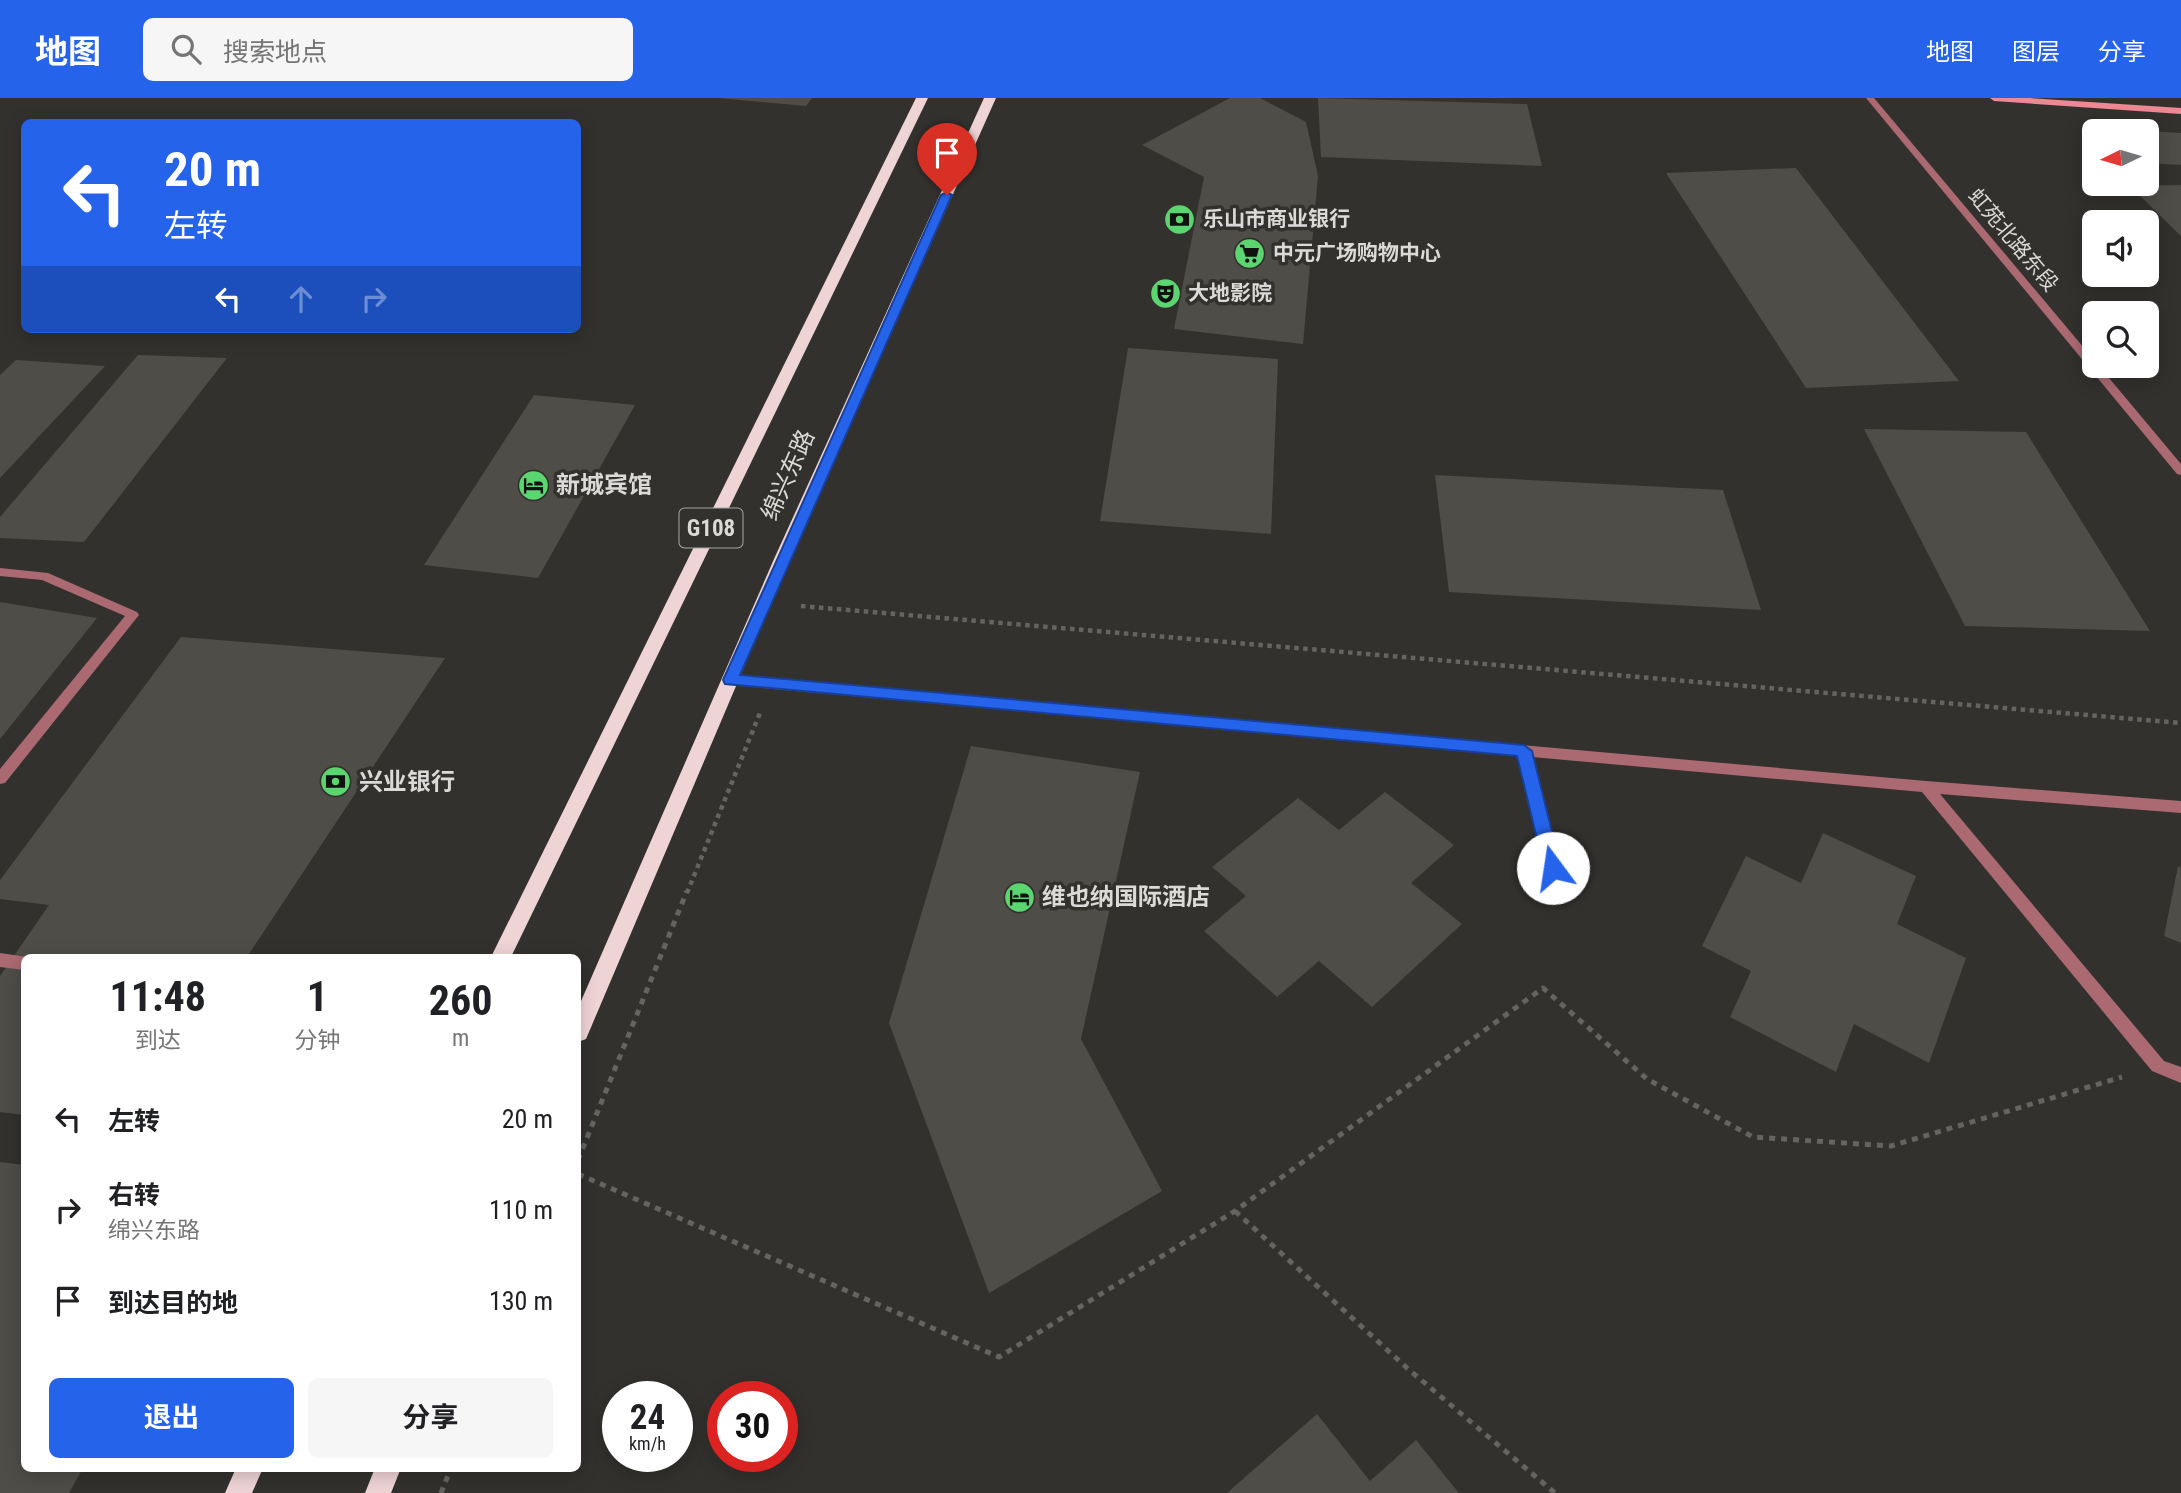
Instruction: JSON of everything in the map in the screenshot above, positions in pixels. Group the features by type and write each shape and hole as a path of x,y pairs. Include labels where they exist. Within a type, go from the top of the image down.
{"highway":[{"name":"绵兴东路","path":"501,954 922,98"},
{"name":"绵兴东路","path":"581,1025 764,602 990,98"},
{"path":"238,1493 248,1472"},
{"path":"378,1493 386,1472"}],"main road":[{"path":"1994,98 2181,111"}],"street":[{"name":"虹苑北路东段","path":"1870,98 2181,471"},
{"path":"0,572 44,576 133,615 0,779"},
{"path":"730,680 1926,787 2181,807"},
{"path":"1524,751 1553,868"},
{"path":"1926,787 2158,1066 2181,1074"},
{"path":"0,960 21,963"}],"path":[{"path":"764,602 2181,723"},
{"path":"581,1153 772,684"},
{"path":"581,1175 999,1357 1235,1211 1543,988 1647,1079 1753,1137 1891,1146 2158,1066"},
{"path":"1235,1211 1407,1367 1555,1493"},
{"path":"441,1493 449,1472"}],"building":[{"path":"719,98 812,98 806,106"},
{"name":"中元广场购物中心","path":"1230,98 1260,98 1306,122 1318,176 1303,344 1174,329 1204,177 1142,145"},
{"path":"1318,98 1527,104 1542,166 1321,157"},
{"path":"2160,132 2181,133 2181,165 2160,164"},
{"path":"1796,168 1959,381 1806,388 1666,173"},
{"path":"2160,185 2181,185 2181,236 2159,214 2159,210 2154,210 2140,196 2160,196"},
{"path":"1128,348 1278,359 1271,534 1100,521"},
{"path":"138,355 227,358 84,542 0,538 0,517"},
{"path":"16,360 105,366 0,478 0,375"},
{"name":"新城宾馆","path":"534,395 635,405 538,578 424,565"},
{"path":"1864,429 2026,432 2150,631 1965,626"},
{"path":"1435,475 1723,490 1761,610 1449,592"},
{"path":"0,602 97,618 0,739"},
{"path":"181,637 445,658 249,954 21,954 21,1115 0,1112 0,976 49,905 0,899 0,880"},
{"name":"维也纳国际酒店","path":"971,746 1140,772 1081,1039 1162,1191 989,1293 889,1023"},
{"path":"1385,792 1454,845 1411,883 1462,924 1372,1007 1319,961 1277,997 1204,931 1246,896 1212,867 1298,798 1339,830"},
{"path":"1823,833 1916,876 1897,924 1966,958 1929,1063 1854,1024 1836,1072 1730,1017 1751,971 1702,946 1746,856 1801,883"},
{"path":"2178,866 2181,868 2181,943 2164,936"},
{"path":"0,1162 21,1165 21,1472 81,1472 69,1493 0,1493"},
{"path":"1317,1414 1370,1481 1416,1440 1459,1493 1227,1493"}],"place":[{"name":"乐山市商业银行","path":"1180,219"},
{"name":"中元广场购物中心","path":"1250,253"},
{"name":"大地影院","path":"1165,293"},
{"name":"新城宾馆","path":"533,485"},
{"name":"兴业银行","path":"336,782"},
{"name":"维也纳国际酒店","path":"1019,897"}],"route":[{"path":"947,195 730,680 1524,751 1553,868"}]}
